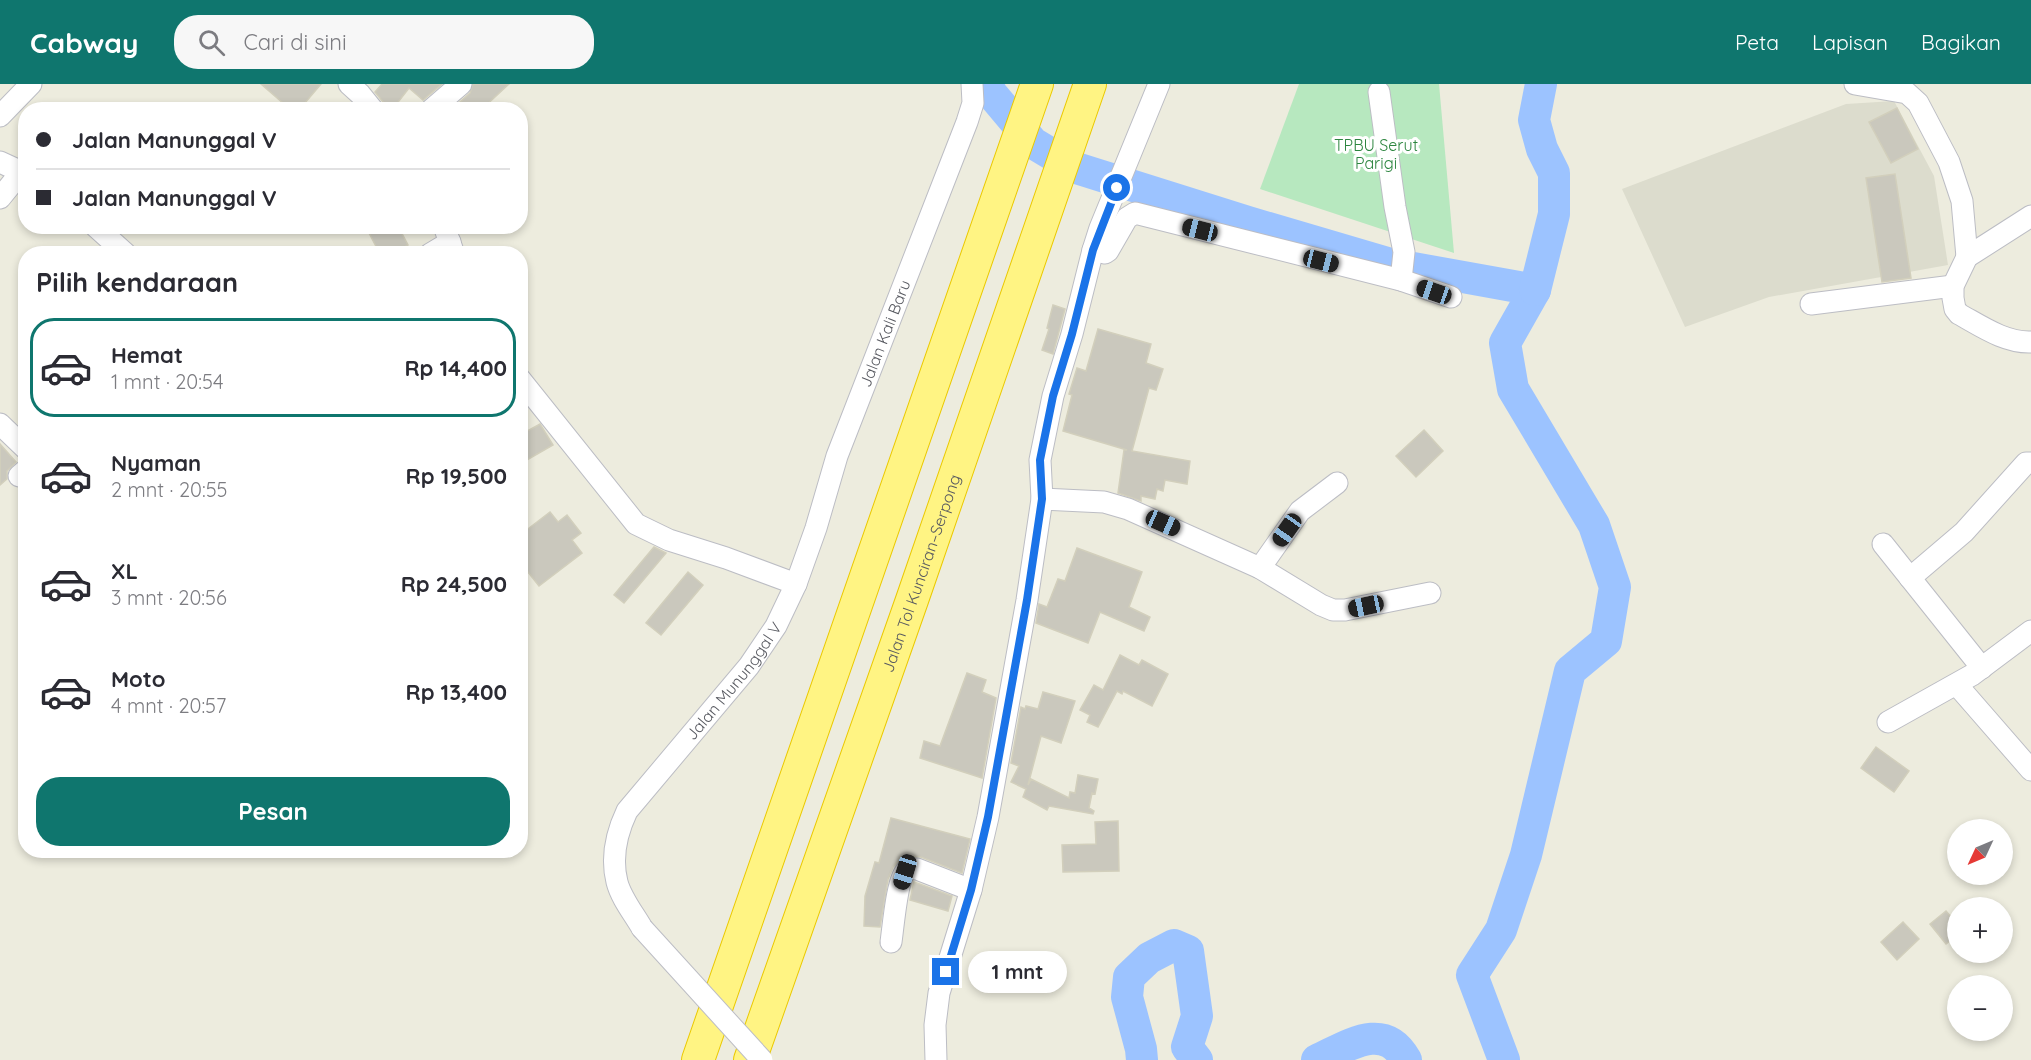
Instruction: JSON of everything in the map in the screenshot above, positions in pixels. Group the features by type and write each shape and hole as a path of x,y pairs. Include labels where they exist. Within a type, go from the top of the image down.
{"highway":[{"path":"698,1060 1037,84"},
{"name":"Jalan Tol Kunciran–Serpong","path":"750,1060 1086,94"}],"street":[{"path":"0,116 31,84"},
{"path":"440,102 461,84"},
{"name":"Jalan Kali Baru","path":"796,584 816,528 837,456 967,122 973,103 972,84"},
{"path":"936,1060 935,1025 939,993 971,890 988,817 1017,656 1042,499 1040,460 1053,396 1100,228 1159,84"},
{"path":"1855,84 1907,93 1918,103 1949,162 1962,201 1967,257 1953,286 1953,303 1959,314 1997,335 2021,342 2031,342"},
{"path":"1379,92 1402,268"},
{"path":"0,162 18,170"},
{"path":"0,198 18,179"},
{"path":"1093,250 1105,253 1108,251 1127,218 1135,213 1402,268 1451,297"},
{"path":"1967,257 2031,216"},
{"path":"104,234 117,246"},
{"path":"1811,304 1953,286"},
{"path":"528,389 636,524 669,540 796,584"},
{"path":"0,424 18,441"},
{"path":"1910,578 1964,532 2026,463 2031,463"},
{"path":"1260,568 1300,511 1337,483"},
{"path":"1042,499 1104,502 1128,509 1260,568 1320,605 1334,610 1345,610 1430,593"},
{"path":"1883,544 1982,668"},
{"name":"Jalan Mununggal V","path":"762,1060 642,928 617,882 615,855 619,827 627,811 749,666 776,626 796,584"},
{"path":"1888,722 1957,685 2031,631"},
{"path":"1957,685 2031,770"},
{"path":"891,942 897,898 905,872 909,869 916,869 971,890"}],"shaded area":[{"path":"1894,101 1934,176 1948,265 1769,297 1685,327 1622,189 1846,104"}],"green space":[{"name":"TPBU Serut Parigi","path":"1299,84 1439,84 1454,253 1260,189"}],"building":[{"path":"261,84 321,84 306,102 282,102"},
{"path":"382,84 442,84 423,100 409,88 398,102 383,102 375,92"},
{"path":"473,84 509,84 490,102 460,102 470,93"},
{"path":"1897,108 1918,149 1891,163 1869,122"},
{"path":"1895,174 1911,278 1882,282 1866,178"},
{"path":"370,234 402,234 408,245 406,246 376,246"},
{"path":"1053,305 1065,309 1053,354 1042,350 1049,329 1047,328"},
{"path":"1098,329 1151,344 1146,363 1163,369 1156,390 1149,388 1132,451 1190,461 1187,484 1165,480 1163,491 1157,489 1155,499 1141,496 1141,501 1118,493 1124,450 1127,450 1063,431 1072,395 1069,394 1077,368 1086,371"},
{"path":"540,424 553,445 528,459 528,431"},
{"path":"1424,430 1443,451 1416,477 1396,456"},
{"path":"0,444 16,462 7,471 7,479 0,485"},
{"path":"550,512 558,522 567,515 581,533 572,540 582,553 539,586 528,572 528,529"},
{"path":"654,547 666,553 624,603 614,595"},
{"path":"1077,548 1142,572 1129,607 1150,617 1144,631 1100,612 1088,643 1036,623 1039,604 1047,607 1058,579 1065,581"},
{"path":"688,572 703,585 661,635 646,623"},
{"path":"1120,655 1139,665 1142,660 1168,674 1152,706 1123,691 1122,694 1117,691 1098,727 1087,722 1090,715 1080,710 1094,685 1103,690"},
{"path":"967,673 986,680 982,692 996,698 982,778 920,758 924,741 940,746"},
{"path":"1043,692 1075,701 1061,743 1041,736 1028,785 1031,779 1069,798 1070,792 1075,793 1078,775 1098,779 1089,808 1094,811 1093,814 1049,806 1047,810 1023,797 1026,789 1011,782 1019,766 1011,763 1021,707 1038,709"},
{"path":"1876,747 1909,771 1894,792 1861,768"},
{"path":"891,818 970,839 962,873 921,857 910,856 901,859 893,867 888,879 880,927 864,926 865,896 875,862 879,863"},
{"path":"1118,821 1119,871 1063,872 1062,845 1096,844 1095,822"},
{"path":"914,882 952,896 948,911 910,900"},
{"path":"1946,911 1947,943 1946,944 1930,924"},
{"path":"1903,922 1919,939 1897,960 1881,942"}],"waterway":[{"path":"988,84 991,93 1033,143 1073,167 1391,264 1535,290 1505,343 1513,389 1594,525 1615,587 1606,641 1570,671 1526,855 1501,930 1472,975 1504,1060"},
{"path":"1535,290 1554,214 1554,173 1542,149 1534,120 1541,84"},
{"path":"1142,1060 1127,997 1129,977 1149,958 1174,945 1188,951 1197,1016 1187,1047 1197,1060"},
{"path":"1317,1060 1353,1043 1376,1039 1387,1041 1397,1048 1406,1060"}],"route":[{"path":"946,972 971,890 988,817 1027,600 1042,499 1040,460 1053,396 1072,334 1093,250 1117,188"}]}
